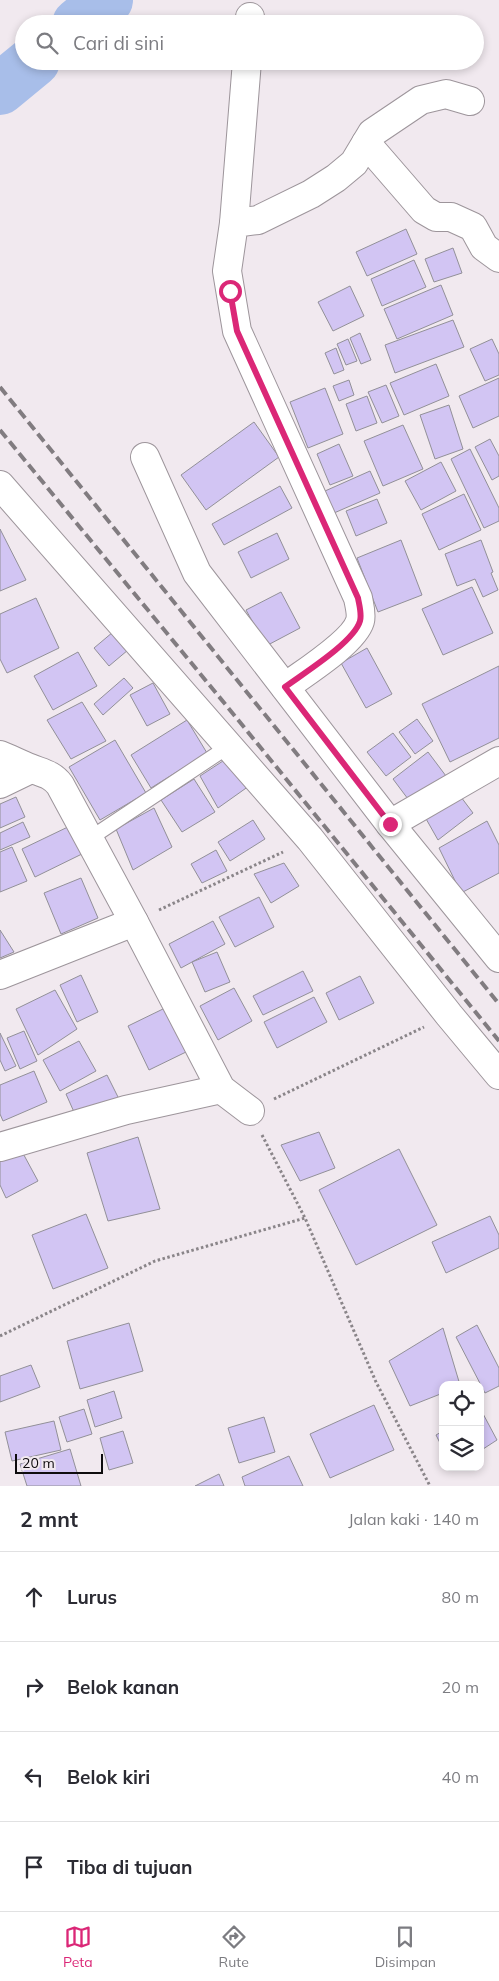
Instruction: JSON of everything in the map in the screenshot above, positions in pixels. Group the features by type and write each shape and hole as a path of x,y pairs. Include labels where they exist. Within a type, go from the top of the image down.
{"street":[{"path":"246,70 234,222 227,271 237,331 358,598 361,620 345,642 285,687"},
{"path":"234,222 258,220 311,194 336,178 354,163 372,133 421,100 446,94 470,101"},
{"path":"366,143 424,210 436,217 451,217 472,228 484,247 499,258"},
{"path":"145,457 197,572 390,824 499,958"},
{"path":"0,485 310,839 449,1015 499,1075"},
{"path":"0,755 54,778 134,922 221,1089 250,1111"},
{"path":"390,824 499,761"},
{"path":"0,784 31,769"},
{"path":"0,975 134,922"},
{"path":"0,1147 126,1110 221,1089"}],"lane":[{"path":"89,839 229,746"}],"path":[{"path":"134,922 310,839"},
{"path":"430,1486 376,1382 305,1218 250,1111 449,1015"},
{"path":"0,1336 156,1261 305,1218"}],"building":[{"path":"406,229 417,254 367,276 356,252"},
{"path":"453,248 462,273 434,282 425,259"},
{"path":"414,260 426,287 382,306 371,279"},
{"path":"441,285 453,315 397,339 384,309"},
{"path":"350,286 364,316 333,331 318,302"},
{"path":"453,320 464,347 395,373 385,345"},
{"path":"360,333 371,360 361,364 350,338"},
{"path":"348,339 357,361 346,365 337,344"},
{"path":"492,339 499,354 499,375 485,381 470,349"},
{"path":"336,348 344,370 334,374 325,353"},
{"path":"436,364 449,396 404,415 390,383"},
{"path":"499,378 499,416 473,428 459,396"},
{"path":"349,380 354,395 339,401 333,386"},
{"path":"386,385 399,416 382,423 368,392"},
{"path":"325,388 343,434 308,448 290,402"},
{"path":"367,396 377,423 356,431 346,404"},
{"path":"449,405 463,449 435,459 420,415"},
{"path":"254,422 279,457 206,510 181,475"},
{"path":"403,425 423,469 383,486 364,441"},
{"path":"490,439 499,456 499,476 492,480 475,447"},
{"path":"339,444 353,476 330,485 317,454"},
{"path":"470,449 499,508 499,521 484,528 451,459"},
{"path":"441,462 456,491 421,510 405,481"},
{"path":"370,471 380,493 334,513 325,491"},
{"path":"280,486 292,508 224,545 212,524"},
{"path":"464,494 481,530 439,550 422,514"},
{"path":"377,499 387,523 356,536 346,511"},
{"path":"0,529 26,580 0,591"},
{"path":"277,533 289,559 251,578 238,552"},
{"path":"401,540 422,595 378,612 357,558"},
{"path":"481,540 498,590 483,597 475,579 457,586 445,554"},
{"path":"472,587 493,633 443,655 422,609"},
{"path":"281,592 300,628 266,646 246,610"},
{"path":"36,598 59,648 7,673 0,659 0,614"},
{"path":"113,632 128,650 109,666 94,648"},
{"path":"367,648 392,694 366,708 341,663"},
{"path":"78,652 97,686 53,710 34,676"},
{"path":"499,666 499,738 450,762 422,704"},
{"path":"124,678 133,688 103,715 94,704"},
{"path":"153,683 170,714 147,726 130,695"},
{"path":"82,702 106,741 71,759 47,720"},
{"path":"417,719 433,741 415,754 399,732"},
{"path":"187,720 207,753 151,788 131,755"},
{"path":"393,733 411,757 386,776 367,752"},
{"path":"115,740 146,793 100,820 69,767"},
{"path":"428,752 446,776 411,803 393,779"},
{"path":"226,759 249,786 218,808 200,776"},
{"path":"194,779 215,812 182,832 161,800"},
{"path":"458,793 473,813 438,840 425,817"},
{"path":"16,797 25,817 0,828 0,804"},
{"path":"154,808 172,847 133,870 116,829"},
{"path":"253,820 265,839 230,861 218,842"},
{"path":"487,821 499,845 499,873 461,893 439,848"},
{"path":"23,822 30,837 0,850 0,833"},
{"path":"72,825 86,852 35,877 22,849"},
{"path":"12,847 27,881 0,892 0,852"},
{"path":"216,850 227,871 202,883 191,864"},
{"path":"284,863 299,886 271,903 254,874"},
{"path":"81,878 98,918 61,934 44,893"},
{"path":"259,897 274,927 235,947 219,917"},
{"path":"213,921 225,944 181,968 169,944"},
{"path":"0,930 14,952 0,958"},
{"path":"217,952 230,982 205,992 192,962"},
{"path":"303,971 313,991 263,1015 253,996"},
{"path":"81,975 98,1012 77,1022 60,985"},
{"path":"360,976 374,1003 339,1020 326,993"},
{"path":"234,988 252,1021 218,1040 200,1006"},
{"path":"55,990 77,1029 38,1055 16,1009"},
{"path":"314,997 327,1022 277,1048 264,1022"},
{"path":"165,1008 186,1052 149,1070 128,1026"},
{"path":"24,1031 37,1061 20,1069 7,1038"},
{"path":"0,1033 16,1066 5,1071 0,1060"},
{"path":"79,1041 96,1071 60,1091 43,1060"},
{"path":"34,1071 47,1102 3,1121 0,1114 0,1085"},
{"path":"107,1075 120,1101 78,1121 66,1094"},
{"path":"319,1132 335,1168 300,1181 281,1145"},
{"path":"138,1137 160,1209 108,1221 87,1153"},
{"path":"19,1146 38,1181 6,1198 0,1185 0,1156"},
{"path":"399,1149 437,1225 356,1265 319,1190"},
{"path":"86,1214 108,1268 53,1289 32,1235"},
{"path":"490,1216 499,1235 499,1248 446,1273 432,1242"},
{"path":"129,1323 143,1371 80,1389 67,1341"},
{"path":"477,1325 499,1368 499,1386 485,1393 484,1381 479,1381 456,1337"},
{"path":"443,1328 459,1381 439,1381 439,1395 410,1406 389,1361"},
{"path":"31,1365 40,1387 0,1402 0,1376"},
{"path":"114,1391 122,1418 95,1427 87,1400"},
{"path":"374,1405 394,1450 330,1478 310,1434"},
{"path":"84,1409 92,1434 67,1442 59,1417"},
{"path":"484,1416 497,1440 484,1448"},
{"path":"264,1417 275,1452 239,1463 228,1428"},
{"path":"54,1421 61,1450 12,1461 5,1432"},
{"path":"123,1431 133,1463 109,1470 100,1438"},
{"path":"70,1449 81,1486 27,1486 20,1464"},
{"path":"289,1456 303,1486 245,1486 242,1477"},
{"path":"219,1474 224,1486 195,1486"}],"waterway":[{"path":"89,15 107,0"},
{"path":"0,89 23,70"}],"railway":[{"path":"0,387 499,1004"},
{"path":"0,430 499,1041"}],"route":[{"path":"230,291 237,331 358,598 361,620 355,630 345,642 285,687 390,824"}]}
